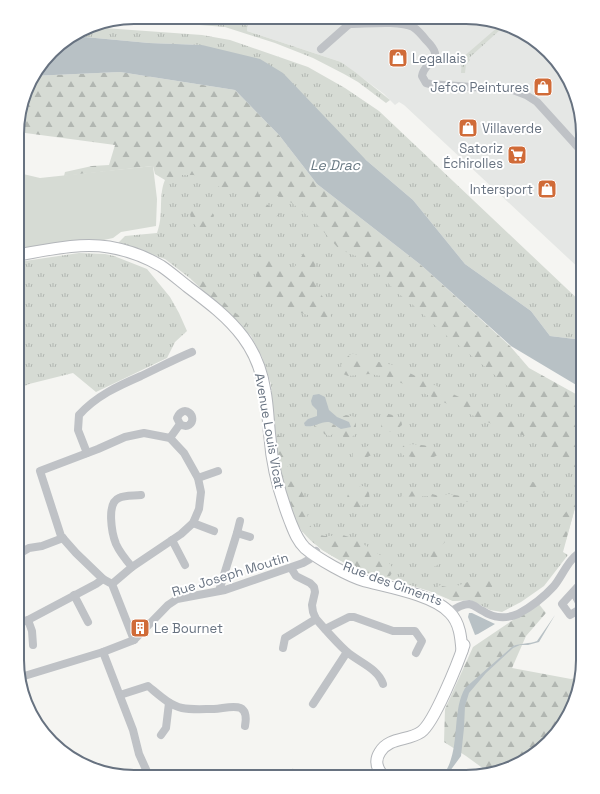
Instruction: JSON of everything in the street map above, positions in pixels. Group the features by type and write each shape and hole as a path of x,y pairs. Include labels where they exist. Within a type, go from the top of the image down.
{"main road":[{"name":"Avenue Louis Vicat","path":"24,254 80,246 108,247 131,253 160,265 214,307 232,324 254,355 259,368 266,392 274,466 281,495 290,521 299,535 315,553"},
{"name":"Rue des Ciments","path":"315,553 354,577 428,599 452,611"},
{"path":"379,770 377,767 377,758 379,753 386,745 415,736 428,725 462,651 461,634 452,611"}],"street":[{"path":"321,49 350,24"},
{"path":"391,24 412,26 418,30 433,48 435,53 434,58 423,69 422,76 426,83 513,90 526,95 544,108 576,138"},
{"path":"87,453 78,430 78,415 88,405 118,386 192,352"},
{"path":"170,438 180,424"},
{"path":"112,584 132,566 172,540 193,523 200,509 201,492 198,478 184,453 170,438 144,433 126,437 40,471 58,529 63,538 103,579 112,584 134,640"},
{"path":"198,478 218,470"},
{"path":"132,566 124,558 116,543 112,530 111,514 113,503 118,498 141,495"},
{"path":"219,591 238,533 240,521"},
{"path":"193,523 214,531"},
{"path":"238,533 250,536"},
{"path":"24,551 63,538"},
{"path":"172,540 185,565"},
{"name":"Rue Joseph Moutin","path":"25,676 103,652 134,640 168,605 178,599 219,591 304,564 315,553"},
{"name":"Rue des Ciments","path":"452,611 463,605 471,604 488,614 499,617 518,614 554,586 576,555"},
{"path":"291,568 296,576 310,583 314,587 315,592 312,605 316,619 347,652 377,673 383,684"},
{"path":"24,621 74,596 103,579"},
{"path":"74,596 88,622"},
{"path":"326,629 350,617 354,617 393,631 415,631 422,641 416,653"},
{"path":"283,648 284,638 316,619"},
{"path":"28,620 32,631 33,645"},
{"path":"103,652 133,730 139,754 146,770"},
{"path":"313,704 347,652"},
{"path":"120,695 148,686 169,703 182,708 214,709 233,706 241,708 244,711 247,718 245,726"},
{"path":"161,735 166,728 169,703"}],"shaded area":[{"path":"248,24 466,24 480,25 501,30 514,35 527,43 549,62 557,73 565,86 574,113 576,127 576,265 404,105 399,102 395,105 384,94 341,62 247,31"}],"green space":[{"path":"187,24 248,24 247,31 341,62 390,100 386,103 358,82 313,58 275,43 225,27"},
{"path":"106,28 202,35 230,40 308,67 345,88 379,111 576,297 576,339 550,336 531,311 465,264 413,200 366,160 202,45 149,43 83,37"},
{"path":"496,29 500,30 469,58 470,60 466,64 465,73 461,73 462,58"},
{"path":"120,72 235,90 279,135 317,184 421,265 510,346 529,368 576,394 576,468 553,448 540,444 532,438 503,429 388,377 369,374 348,376 343,374 341,365 348,356 353,353 365,359 393,365 488,411 508,413 520,421 531,421 536,415 531,407 395,291 385,279 356,256 339,249 315,222 292,203 261,188 258,190 260,198 280,214 275,218 233,188 222,188 194,175 181,175 170,183 155,174 153,166 64,176 65,172 92,166 109,165 115,145 24,133 25,120 32,92 41,76"},
{"path":"153,166 157,199 156,226 121,232 113,238 104,240 68,242 24,249 24,174 40,178"},
{"path":"173,167 279,188 541,411 576,457 576,505 563,552 568,555 544,586 521,602 502,612 490,610 470,600 453,601 429,591 354,568 322,550 302,531 285,489 274,434 271,384 262,357 251,336 191,279 165,259 118,243 125,236 157,233 161,216 162,191 167,175"},
{"path":"193,207 202,208 214,215 207,228 197,228 190,212"},
{"path":"305,251 310,252 316,264 313,272 314,279 318,290 328,306 331,317 313,316 291,310 271,300 263,293 257,284 256,258 260,255 278,259 284,268 294,268"},
{"path":"79,253 105,254 147,269 170,297 187,331 175,342 167,358 96,392 73,373 24,386 24,261"},
{"path":"191,279 201,279 233,311 245,320 247,324 243,329"},
{"path":"385,413 401,419 402,425 392,431 381,429 382,415"},
{"path":"346,415 355,417 356,420 356,433 349,440 345,440 340,431 341,429 351,427 349,422 340,418"},
{"path":"323,422 331,423 336,426 334,433 330,436 324,434 323,431 315,429 316,425"},
{"path":"274,434 282,437 287,454 288,471 292,482 297,482 305,499 307,504 308,519 312,528 324,536 343,535 372,549 391,565 394,570 390,576 378,576 348,565 321,549 302,531 296,522 287,498"},
{"path":"405,444 428,446 436,450 439,454 431,458 416,458 402,455 400,450"},
{"path":"368,446 373,447 375,453 364,459 353,458 353,453"},
{"path":"530,481 551,488 550,491 533,495 528,491 526,486 526,484"},
{"path":"574,483 576,483 576,504 564,543 553,539 553,532 563,530 562,516 568,509 574,497"},
{"path":"363,486 366,487 369,493 370,501 360,507 354,515 352,504 347,499 347,496 350,491"},
{"path":"408,487 439,496 449,494 481,500 480,502 456,502 428,496 401,497"},
{"path":"437,540 443,540 445,542 440,547 439,551 441,562 433,567 430,566 429,552 434,542"},
{"path":"482,577 496,578 494,584 485,596 479,599 453,601 439,594 438,585 451,588"},
{"path":"538,603 546,613 526,636 512,668 571,679 574,678 565,708 549,732 538,743 514,759 483,769 444,742 445,709 473,647"}],"water":[{"name":"Le Drac","path":"83,37 149,43 202,45 260,59 283,73 366,160 413,200 465,264 531,311 550,336 576,339 576,385 511,346 421,265 317,184 279,135 235,90 120,72 41,76 51,62 62,51"},
{"path":"319,394 325,397 329,410 337,417 349,422 351,427 341,429 329,422 305,426 304,423 308,419 317,416 317,410 312,405 311,401 313,395"},
{"path":"469,613 495,624 475,635 468,617"},
{"path":"555,615 539,642 528,645 520,645 513,648 486,673 469,693 465,706 461,756 451,770 447,769 451,760 461,697 465,688 513,646 537,641"}],"place":[{"name":"Legallais","path":"398,58"},
{"name":"Jefco Peintures","path":"543,87"},
{"name":"Villaverde","path":"468,128"},
{"name":"Satoriz Échirolles","path":"517,155"},
{"name":"Intersport","path":"547,189"},
{"name":"Le Bournet","path":"140,628"}]}
